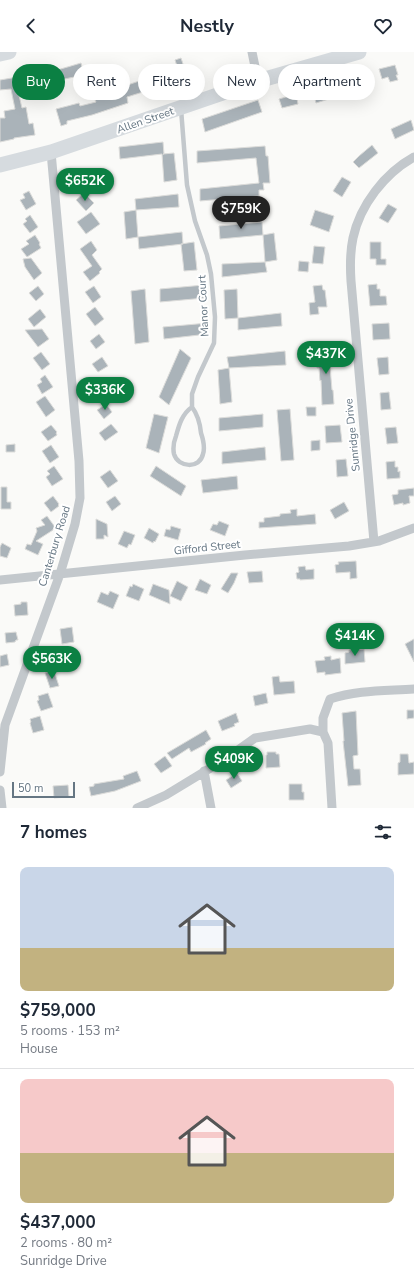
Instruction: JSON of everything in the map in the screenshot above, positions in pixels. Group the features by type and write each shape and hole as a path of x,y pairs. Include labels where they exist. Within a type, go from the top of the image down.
{"main road":[{"path":"0,54 8,52"},
{"name":"Allen Street","path":"270,78 359,52"},
{"name":"Allen Street","path":"0,165 51,152 213,96"}],"street":[{"path":"252,52 254,64"},
{"name":"Canterbury Road","path":"0,772 5,725 60,574 79,508 79,453 51,152"},
{"name":"Sunridge Drive","path":"374,542 351,288 351,252 353,237 358,221 371,198 391,173 403,163 414,157"},
{"name":"Gifford Street","path":"0,580 349,546 374,542 414,528"},
{"path":"332,808 328,743 323,732 323,718 330,699 364,692 414,689"},
{"path":"137,808 160,799 239,750 255,738 310,729 323,732"},
{"path":"204,771 211,808"},
{"path":"0,790 2,808"}],"lane":[{"name":"Manor Court","path":"181,107 187,185 195,222 207,255 211,274 215,317 214,343 198,377 192,394 192,407"},
{"path":"192,407 197,414 204,446 200,462 194,465 187,465 178,461 174,454 175,440 179,425 186,411 192,407"}],"building":[{"path":"181,58 183,64 176,64 175,60"},
{"path":"73,65 73,77 65,79 65,68"},
{"path":"395,65 398,80 390,82 388,77 382,79 379,69"},
{"path":"12,78 12,94 11,89 0,90 0,80"},
{"path":"138,81 138,94 130,96 130,84"},
{"path":"13,100 20,100 22,108 26,107 29,124 33,123 35,135 0,142 0,118 5,118 4,111 15,109"},
{"path":"95,100 128,100 128,103 92,115 67,121 67,124 61,126 56,109 79,103 80,106 96,102"},
{"path":"258,100 262,112 205,132 202,119"},
{"path":"279,100 297,100 298,104 282,108"},
{"path":"315,100 326,100 316,103"},
{"path":"411,120 414,130 395,139 391,129"},
{"path":"163,142 164,154 174,153 177,180 164,182 162,154 120,159 119,147"},
{"path":"372,145 378,153 359,168 353,162"},
{"path":"265,146 266,156 268,156 270,183 263,183 264,190 259,190 259,196 200,201 200,189 259,183 256,158 197,163 197,151"},
{"path":"83,170 90,180 81,187 73,176"},
{"path":"342,177 351,182 342,197 333,191"},
{"path":"29,191 36,204 26,210 20,200 25,198 23,194"},
{"path":"84,193 94,203 86,211 76,200"},
{"path":"178,194 179,207 136,210 135,199"},
{"path":"388,204 397,209 388,223 379,218"},
{"path":"136,210 138,237 126,239 124,212"},
{"path":"315,210 334,216 329,232 310,225"},
{"path":"91,212 100,224 86,234 77,222"},
{"path":"30,215 38,227 30,233 23,224 27,221 25,219"},
{"path":"262,222 263,235 220,239 219,226"},
{"path":"182,232 183,244 139,249 138,237"},
{"path":"274,233 277,260 265,262 263,235"},
{"path":"35,235 41,248 27,257 21,249 29,244 26,241"},
{"path":"91,241 97,250 92,255 102,269 99,272 100,273 90,281 83,272 92,266 80,249"},
{"path":"194,242 197,270 184,271 181,244"},
{"path":"370,242 381,242 381,259 386,259 386,265 376,265 376,259 370,259"},
{"path":"314,246 325,247 323,264 312,263"},
{"path":"31,258 42,273 34,280 25,267 23,259"},
{"path":"299,261 309,262 308,272 298,271"},
{"path":"265,262 267,272 222,277 222,264"},
{"path":"377,284 377,289 380,289 380,296 386,296 387,305 370,306 368,285"},
{"path":"204,285 205,298 160,302 160,289"},
{"path":"322,285 323,290 325,290 327,307 318,307 319,314 310,315 309,303 315,302 313,286"},
{"path":"38,286 44,294 36,301 29,293"},
{"path":"94,286 101,297 93,303 85,292"},
{"path":"145,289 149,342 135,344 131,291"},
{"path":"237,289 238,318 225,319 224,290"},
{"path":"95,307 104,319 95,326 86,314"},
{"path":"40,309 46,317 34,327 28,319"},
{"path":"281,313 282,326 238,330 238,318"},
{"path":"208,323 208,334 164,339 163,327"},
{"path":"389,323 390,339 373,340 372,324"},
{"path":"42,329 49,339 38,347 25,330"},
{"path":"99,334 105,342 96,349 90,341"},
{"path":"330,348 335,357 336,365 330,366 334,404 322,405 321,380 320,381 319,368 317,368 316,358 322,356 322,349"},
{"path":"180,349 191,358 169,405 159,397"},
{"path":"285,351 286,365 229,368 227,357"},
{"path":"41,352 50,364 42,370 33,358"},
{"path":"102,357 108,366 98,372 92,364"},
{"path":"388,357 389,374 379,375 377,358"},
{"path":"229,368 232,402 220,404 218,370"},
{"path":"45,375 53,387 42,394 37,385 42,382 40,379"},
{"path":"105,380 110,388 99,394 94,386"},
{"path":"389,392 391,409 381,410 380,393"},
{"path":"45,396 55,410 46,417 36,402"},
{"path":"106,404 112,412 104,419 97,410"},
{"path":"306,407 316,407 316,416 307,416"},
{"path":"290,409 294,460 281,461 277,410"},
{"path":"154,414 168,417 159,453 146,448"},
{"path":"263,414 263,427 219,431 219,418"},
{"path":"111,424 118,432 105,441 99,433"},
{"path":"51,425 57,432 57,435 48,441 41,432"},
{"path":"340,425 342,442 326,443 325,426"},
{"path":"396,427 398,443 387,444 385,428"},
{"path":"320,440 320,450 311,451 311,441"},
{"path":"15,444 15,452 6,452 6,445"},
{"path":"51,445 59,457 50,463 42,451"},
{"path":"265,447 266,460 222,464 222,452"},
{"path":"346,459 348,476 337,477 336,460"},
{"path":"395,461 395,467 398,467 398,472 400,471 400,478 387,479 386,462"},
{"path":"54,466 63,479 52,486 46,477 50,474 47,471"},
{"path":"156,466 186,486 181,496 150,476"},
{"path":"110,470 118,481 108,488 100,477"},
{"path":"237,476 238,489 203,493 201,480"},
{"path":"1,487 7,487 7,502 11,502 11,509 1,509"},
{"path":"414,488 414,496 409,496 410,503 394,505 392,495 398,494 398,490"},
{"path":"53,496 59,506 51,512 44,503"},
{"path":"115,496 121,504 112,511 106,502"},
{"path":"344,502 349,511 335,519 330,510"},
{"path":"297,509 297,516 315,514 316,524 259,528 259,522 264,522 264,518 291,513 290,510"},
{"path":"47,516 55,527 53,530 36,541 43,544 38,555 25,549 27,544 31,545 37,531 36,528 45,525 41,520"},
{"path":"96,519 107,524 108,537 104,535 104,539 96,539"},
{"path":"219,521 229,525 225,536 210,530 213,524 217,525"},
{"path":"171,526 181,529 178,540 164,536 166,529 170,530"},
{"path":"149,528 159,534 153,543 144,538"},
{"path":"124,531 135,535 131,545 129,544 127,548 118,544"},
{"path":"2,543 11,548 7,558 0,556 0,547"},
{"path":"356,561 357,578 350,579 350,572 336,573 335,565 339,564 338,562"},
{"path":"305,566 306,570 314,569 314,579 297,579 296,573 299,572 298,567"},
{"path":"262,571 263,582 249,583 247,572"},
{"path":"231,573 238,573 228,593 221,589"},
{"path":"200,579 211,585 207,594 195,590"},
{"path":"177,581 188,587 181,601 170,596"},
{"path":"133,584 144,589 139,601 126,596 130,586 132,587"},
{"path":"153,584 169,590 170,604 149,595"},
{"path":"110,591 119,595 113,609 97,602 101,592 108,595"},
{"path":"21,602 27,602 28,615 15,616 14,605 21,604"},
{"path":"72,627 74,642 62,644 60,629"},
{"path":"16,632 18,640 15,642 6,643 5,633"},
{"path":"414,639 414,662 405,644"},
{"path":"364,649 365,662 345,664 345,653 349,652 349,650"},
{"path":"63,650 66,665 55,667 52,652"},
{"path":"7,654 9,665 0,667 0,656"},
{"path":"331,656 331,660 340,658 341,673 325,675 325,672 317,673 315,661 325,660 324,657"},
{"path":"54,671 59,686 50,688 45,673"},
{"path":"279,676 280,682 294,681 295,693 274,695 272,677"},
{"path":"48,693 53,707 41,711 37,701 39,700 38,696"},
{"path":"266,693 268,703 255,706 253,696"},
{"path":"407,710 414,710 414,718 407,719"},
{"path":"356,711 358,755 353,756 354,769 360,769 361,785 348,786 343,741 342,713"},
{"path":"236,713 239,722 234,724 235,726 222,731 218,721"},
{"path":"40,716 44,730 33,733 30,719"},
{"path":"206,730 211,739 205,743 206,744 191,752 189,748 172,759 167,753"},
{"path":"267,752 276,752 276,754 279,754 280,767 266,768"},
{"path":"400,754 408,754 409,763 414,762 414,774 398,775"},
{"path":"165,756 172,766 161,773 154,764"},
{"path":"137,771 141,781 115,791 91,796 89,787 94,786 94,784 124,779 123,776"},
{"path":"237,773 242,781 231,788 226,780"},
{"path":"289,784 302,784 304,800 289,800"},
{"path":"68,785 69,797 54,798 53,786"}]}
